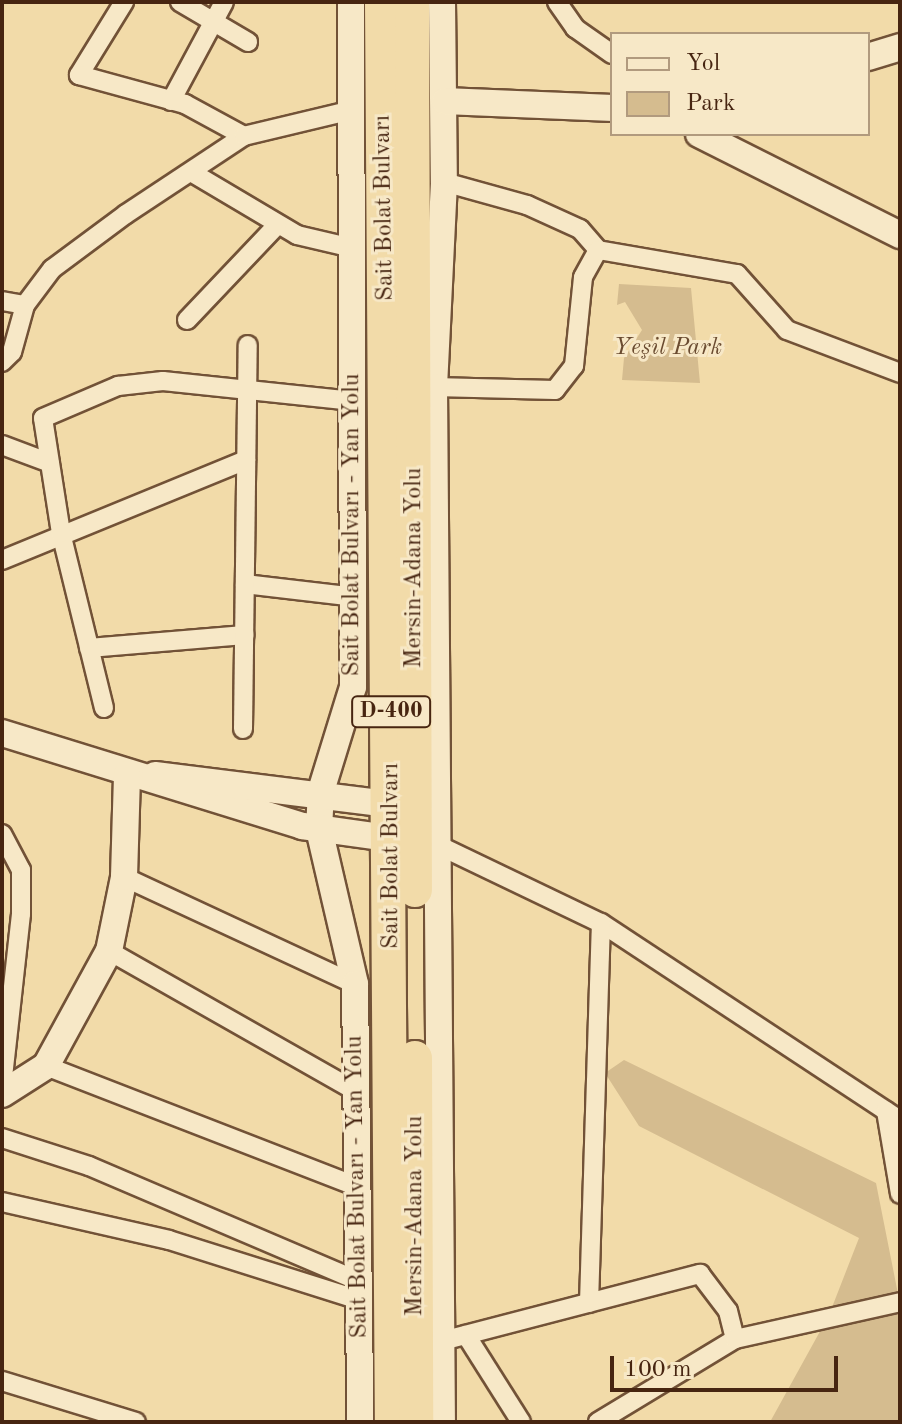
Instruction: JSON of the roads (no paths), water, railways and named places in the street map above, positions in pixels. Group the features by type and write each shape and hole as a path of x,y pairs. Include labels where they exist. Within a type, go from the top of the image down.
{"highway":[{"name":"Sait Bolat Bulvarı","path":"382,2 416,808"},
{"name":"Mersin-Adana Yolu","path":"412,2 416,1422"},
{"name":"Sait Bolat Bulvarı","path":"392,1422 416,842"}],"street":[{"path":"124,2 79,75 171,101 244,136"},
{"path":"180,2 219,9 248,42"},
{"name":"Sait Bolat Bulvarı - Yan Yolu","path":"351,2 353,687 321,791 319,829 355,984 360,1422"},
{"path":"127,774 321,791 416,808 444,182 442,2"},
{"path":"557,2 575,28 610,53"},
{"path":"171,101 219,9"},
{"path":"870,56 900,47"},
{"path":"445,101 610,108"},
{"path":"2,362 12,352 25,305 52,269 244,136 352,110"},
{"path":"703,136 900,235"},
{"path":"191,172 277,225 352,248"},
{"path":"444,182 580,229 598,250 737,274 787,330 900,373"},
{"path":"187,320 277,225"},
{"path":"434,387 555,390 574,366 583,277 598,250"},
{"path":"2,301 25,305"},
{"path":"243,729 248,345"},
{"path":"104,708 61,533 43,418 64,404 118,386 163,381 247,395 353,401"},
{"path":"2,445 50,463"},
{"path":"2,560 61,533 246,460"},
{"path":"245,584 355,597"},
{"path":"89,648 244,635"},
{"path":"2,733 127,774 319,829 416,842 601,923 893,1115 900,1194"},
{"path":"2,1094 46,1066 109,951 124,877 127,774"},
{"path":"2,834 21,870 21,914 2,1085"},
{"path":"416,842 454,1338 442,1422"},
{"path":"124,877 355,984"},
{"path":"589,1303 601,923"},
{"path":"109,951 357,1092"},
{"path":"46,1066 358,1187"},
{"path":"2,1138 89,1166 359,1290"},
{"path":"2,1202 169,1240 359,1290"},
{"path":"454,1338 700,1274 728,1311 735,1339"},
{"path":"598,1422 735,1339 900,1302"},
{"path":"454,1338 521,1422"},
{"path":"2,1381 136,1422"}],"park label":[{"name":"Yeşil Park","path":"668,349"}]}
